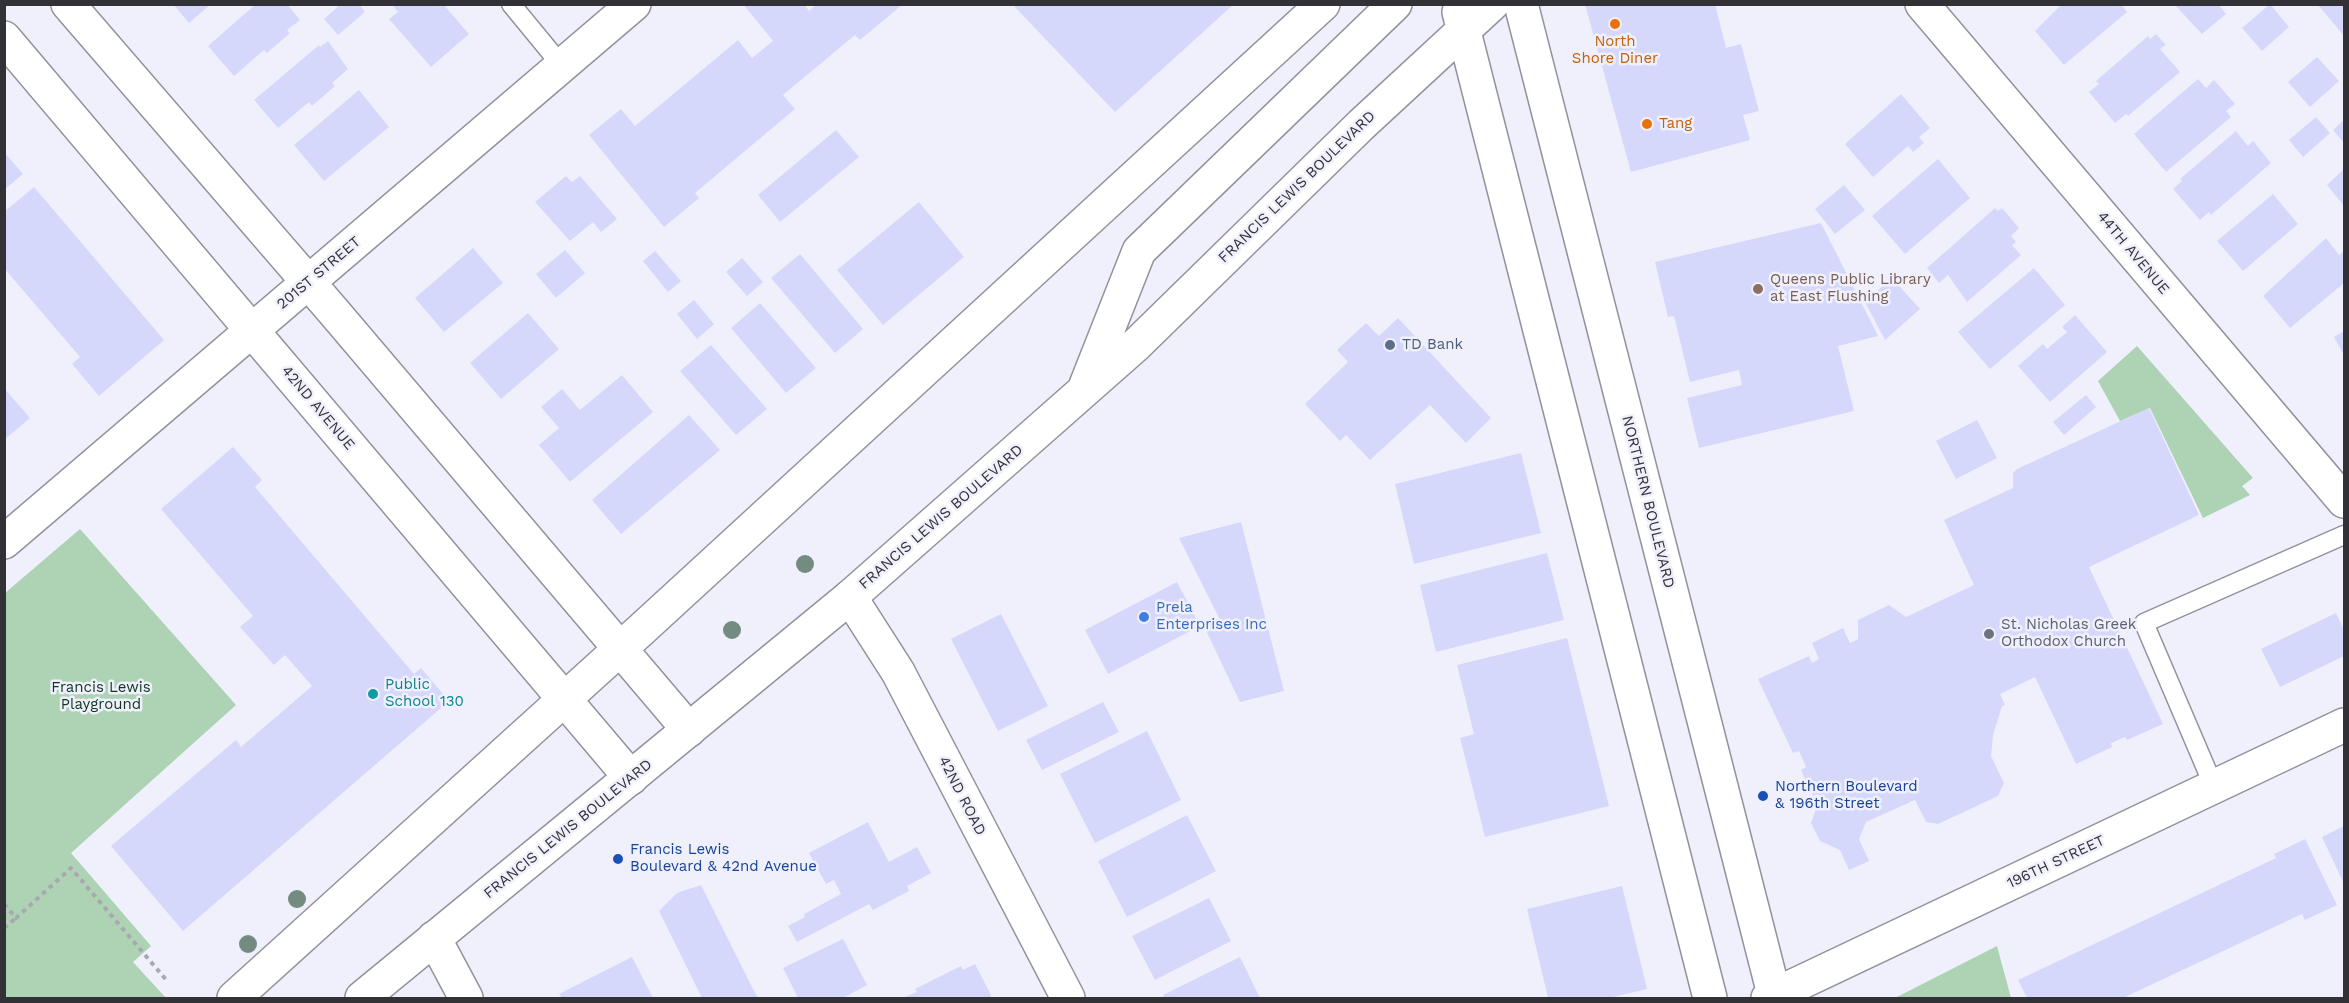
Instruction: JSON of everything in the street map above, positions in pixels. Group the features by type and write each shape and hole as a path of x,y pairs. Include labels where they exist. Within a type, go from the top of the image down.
{"main road":[{"path":"68,4 621,647 689,730"},
{"name":"201ST STREET","path":"4,542 634,4"},
{"path":"234,999 1323,4"},
{"path":"1083,392 1139,251 1395,4"},
{"name":"FRANCIS LEWIS BOULEVARD","path":"362,999 850,597 1083,392 1137,344 1361,124 1461,13 1492,4"},
{"name":"NORTHERN BOULEVARD","path":"1521,4 1772,997"},
{"name":"44TH AVENUE","path":"1922,4 2344,501"},
{"path":"1461,13 1707,991"},
{"name":"42ND AVENUE","path":"4,38 631,778"},
{"name":"42ND ROAD","path":"850,597 898,672 1068,999"},
{"name":"196TH STREET","path":"1772,997 2344,725"},
{"path":"435,938 466,999"}],"lane":[{"path":"511,4 562,66"},
{"path":"2214,787 2144,623 2344,535"}],"path":[{"path":"4,928 71,868 168,982"},
{"path":"4,904 16,918"}],"green space":[{"path":"2137,346 2253,478 2242,486 2250,495 2203,518 2150,408 2120,421 2098,381"},
{"name":"Francis Lewis Playground","path":"80,529 236,705 71,853 151,946 133,962 166,998 5,998 5,593"},
{"path":"1997,946 2011,998 1895,998"}],"building":[{"path":"173,4 211,4 189,23"},
{"path":"256,4 287,4 300,20 287,30 290,33 267,53 264,50 234,76 208,46"},
{"path":"341,4 359,4 365,12 338,35 324,19"},
{"path":"392,4 443,4 469,34 431,67 389,19 398,12"},
{"path":"743,4 804,4 809,11 817,4 903,4 860,40 855,35 783,95 795,109 695,193 699,198 664,227 589,135 621,109 635,126 738,40 752,58 773,41"},
{"path":"1012,4 1234,4 1115,112"},
{"path":"1585,4 1715,4 1726,48 1741,44 1759,111 1743,115 1750,140 1631,172"},
{"path":"2062,4 2121,4 2127,12 2064,65 2035,31"},
{"path":"2174,4 2218,4 2226,14 2202,34"},
{"path":"2270,4 2289,27 2262,51 2242,28"},
{"path":"2317,4 2344,4 2344,36 2329,18"},
{"path":"2156,34 2166,45 2160,49 2180,72 2128,116 2126,114 2115,123 2089,92 2099,84 2096,81 2148,36 2150,39"},
{"path":"328,41 348,69 332,83 335,86 312,106 309,102 278,128 254,100 319,45 320,47"},
{"path":"2317,57 2339,81 2310,107 2288,82"},
{"path":"2198,79 2206,88 2214,80 2235,104 2226,111 2231,117 2166,172 2134,134"},
{"path":"359,90 389,127 324,181 294,145"},
{"path":"1901,94 1930,128 1919,137 1924,143 1913,152 1908,146 1873,177 1845,144"},
{"path":"2316,117 2330,133 2303,157 2289,140"},
{"path":"2344,120 2344,143 2333,130"},
{"path":"836,130 859,157 780,222 758,195"},
{"path":"2236,131 2248,146 2253,141 2271,163 2211,215 2209,212 2200,220 2173,189 2182,181 2180,179"},
{"path":"4,152 23,174 4,190"},
{"path":"1938,159 1970,198 1905,254 1872,216"},
{"path":"2344,169 2344,206 2327,185"},
{"path":"566,176 572,182 580,176 617,219 601,232 593,222 570,241 535,202"},
{"path":"1844,185 1865,210 1835,234 1815,209"},
{"path":"34,187 164,340 99,396 72,364 80,357 4,268 4,212"},
{"path":"2273,194 2298,224 2243,271 2217,241"},
{"path":"919,202 964,257 883,325 837,270"},
{"path":"1995,208 1998,211 2002,208 2019,228 2011,236 2016,242 2012,245 2021,255 1967,302 1948,275 1939,283 1927,268"},
{"name":"Queens Public Library at East Flushing","path":"1821,223 1878,336 1838,346 1854,411 1699,448 1687,398 1742,385 1739,370 1690,382 1674,316 1668,317 1655,262"},
{"path":"2326,238 2339,255 2344,251 2344,283 2290,328 2263,296"},
{"path":"473,248 503,283 444,332 415,298"},
{"path":"565,250 585,273 556,298 536,274"},
{"path":"655,251 681,281 668,292 643,261"},
{"path":"800,254 863,329 835,353 771,278"},
{"path":"742,258 763,282 747,296 726,272"},
{"path":"2034,268 2065,305 1990,369 1958,332"},
{"path":"1892,278 1920,309 1885,340 1865,302"},
{"path":"694,300 714,324 697,339 677,314"},
{"path":"760,303 816,368 786,393 731,328"},
{"path":"528,313 559,349 501,399 470,363"},
{"path":"2075,315 2107,352 2050,402 2018,366 2043,344 2047,349 2067,332 2062,327"},
{"path":"1398,318 1491,418 1466,443 1430,405 1370,460 1346,435 1340,441 1305,404 1348,362 1337,350 1366,323 1379,336"},
{"path":"2344,331 2344,355 2334,337"},
{"path":"711,345 767,409 736,435 680,371"},
{"path":"622,375 653,412 570,482 539,445 559,428 541,407 562,389 580,410"},
{"path":"4,388 30,418 4,440"},
{"path":"2086,395 2096,407 2064,435 2053,422"},
{"name":"St. Nicholas Greek Orthodox Church","path":"2149,408 2199,515 2089,567 2163,724 2127,740 2125,737 2111,743 2112,747 2076,764 2035,677 2000,694 2005,705 2002,706 1993,735 1991,756 2004,783 1998,796 1938,824 1926,822 1915,800 1866,822 1859,839 1869,861 1849,870 1840,850 1820,841 1811,823 1818,803 1821,801 1818,794 1813,796 1801,770 1806,767 1799,751 1793,753 1758,679 1809,656 1812,663 1819,659 1812,643 1843,628 1850,643 1858,639 1858,620 1889,605 1906,617 1974,585 1944,520 2013,488 2013,473 2017,469"},
{"path":"689,415 720,450 621,534 592,500"},
{"path":"1977,420 1997,458 1956,479 1936,441"},
{"name":"Public School 130","path":"233,447 262,480 255,487 414,674 421,668 449,701 183,931 111,846 236,740 241,747 312,686 285,655 274,665 240,627 253,616 161,509"},
{"path":"1521,453 1541,533 1414,564 1395,484"},
{"path":"1241,522 1284,691 1240,702 1203,624 1220,620 1179,538"},
{"path":"1547,553 1564,620 1436,652 1420,585"},
{"path":"1177,582 1200,626 1108,674 1085,630"},
{"path":"2336,613 2344,630 2344,656 2280,687 2261,649"},
{"path":"1001,614 1048,706 998,731 951,639"},
{"path":"1567,638 1609,806 1485,837 1460,738 1474,734 1457,665"},
{"path":"1103,702 1119,732 1042,770 1026,740"},
{"path":"1147,731 1181,800 1095,843 1060,774"},
{"path":"1187,815 1216,871 1127,917 1098,861"},
{"path":"868,822 889,862 917,847 931,873 907,886 909,891 873,910 869,904 797,942 788,926 805,917 804,914 841,894 834,880 826,884 809,853"},
{"path":"2344,826 2344,884 2322,837"},
{"path":"2305,839 2337,905 2305,920 2302,914 2123,998 2027,998 2018,980 2276,858 2274,854"},
{"path":"701,885 758,998 702,998 659,911 677,893"},
{"path":"1622,886 1647,989 1609,998 1548,998 1527,909"},
{"path":"1209,898 1231,941 1155,980 1132,936"},
{"path":"843,939 867,985 843,998 798,998 783,968"},
{"path":"632,957 653,998 562,998 559,994"},
{"path":"1240,957 1260,998 1164,998 1163,995"},
{"path":"975,964 991,995 990,998 902,998 917,992 915,989 961,966 963,970"}],"place":[{"name":"North Shore Diner","path":"1615,24"},
{"name":"Tang","path":"1647,124"},
{"name":"Queens Public Library at East Flushing","path":"1758,289"},
{"name":"TD Bank","path":"1390,345"},
{"name":"Prela Enterprises Inc","path":"1144,617"},
{"name":"St. Nicholas Greek Orthodox Church","path":"1989,634"},
{"name":"Public School 130","path":"373,694"},
{"name":"Northern Boulevard & 196th Street","path":"1763,796"},
{"name":"Francis Lewis Boulevard & 42nd Avenue","path":"618,859"}]}
